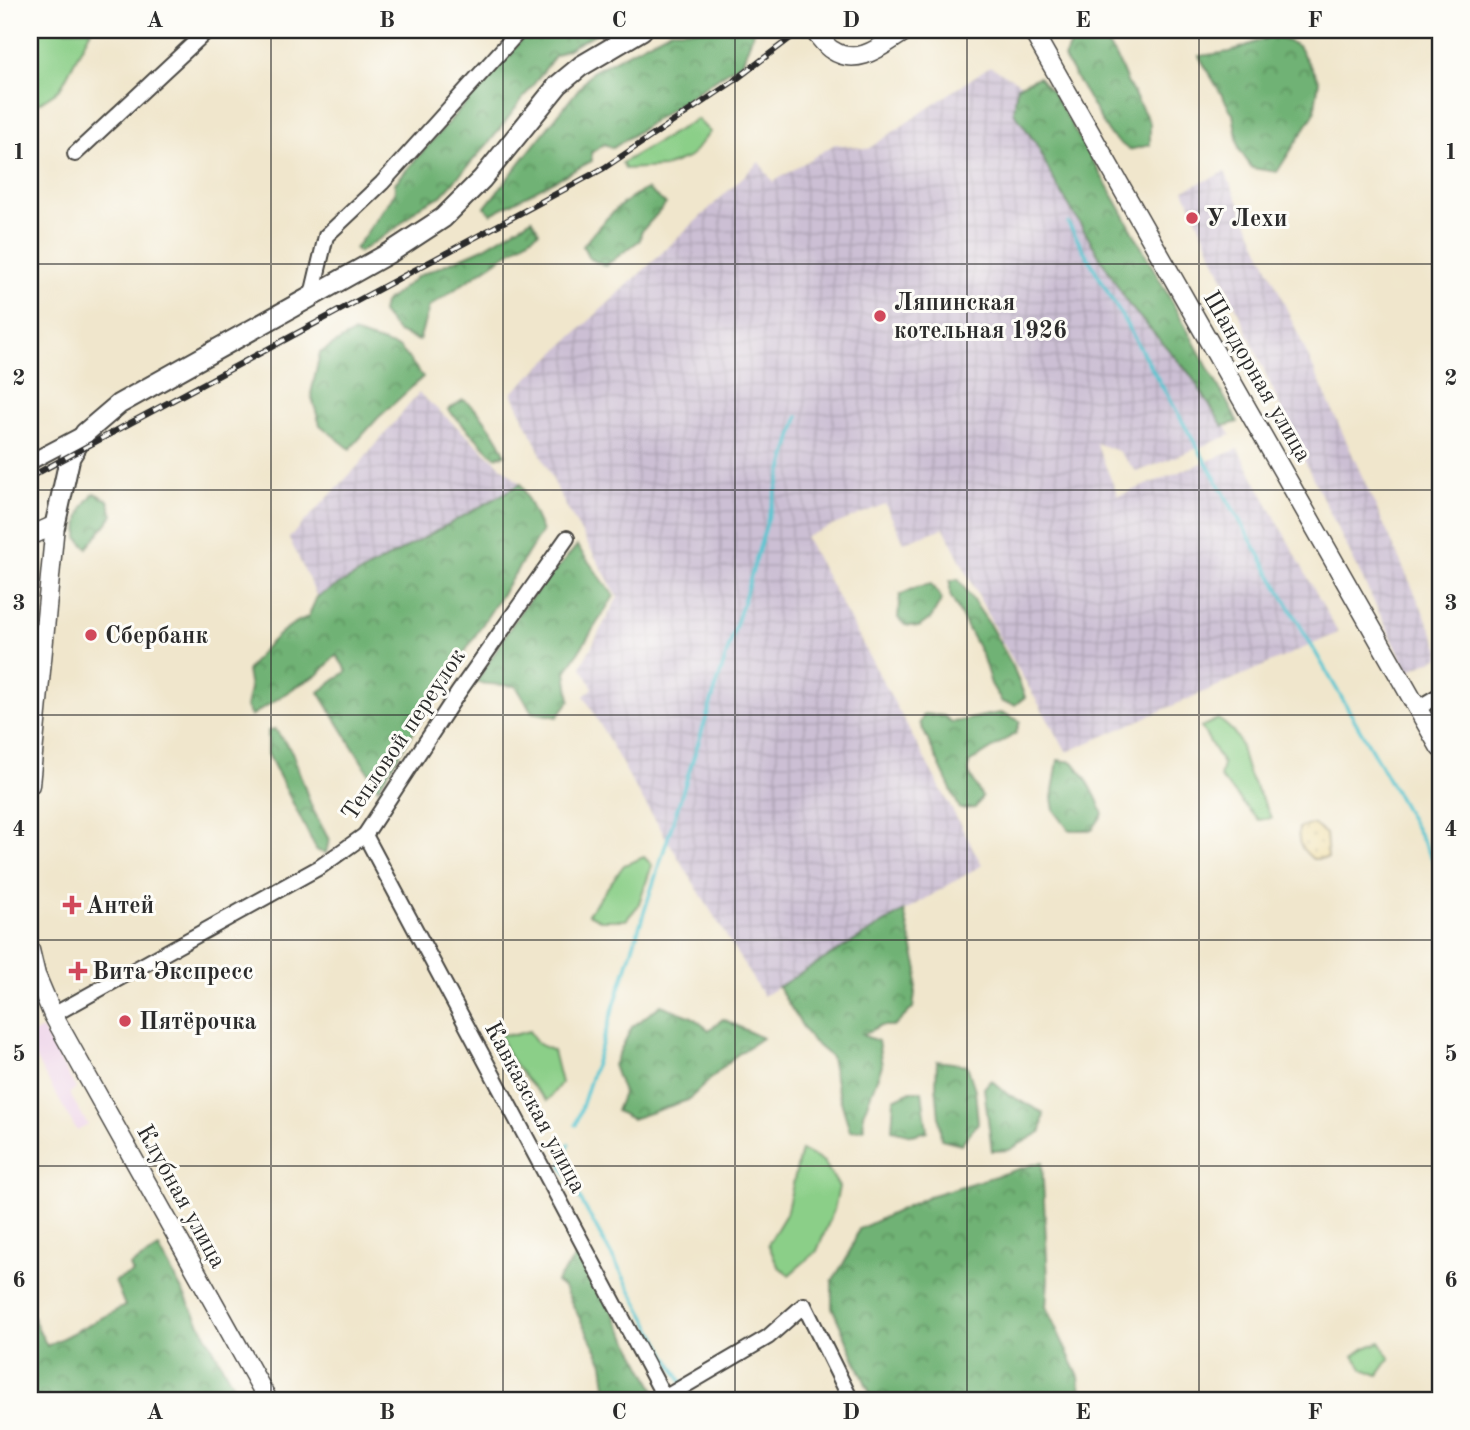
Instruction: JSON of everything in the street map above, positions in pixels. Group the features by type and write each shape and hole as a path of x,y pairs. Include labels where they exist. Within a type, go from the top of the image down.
{"main road":[{"path":"55,525 70,457 85,433 120,404 391,252 443,218 482,179 558,85 606,50 642,30"}],"street":[{"path":"75,154 208,30"},
{"path":"312,295 326,236 382,183 520,30"},
{"path":"813,30 830,50 853,57 871,53 907,30"},
{"name":"Шандорная улица","path":"1032,30 1440,748"},
{"path":"30,462 85,433"},
{"path":"30,536 55,525 30,785"},
{"name":"Тепловой переулок","path":"53,1015 320,867 365,835 458,693 567,538"},
{"path":"1418,708 1440,695"},
{"name":"Кавказская улица","path":"365,835 668,1397"},
{"name":"Клубная улица","path":"30,950 36,975 53,1015 268,1400"},
{"path":"668,1397 768,1338 804,1305 851,1400"}],"shaded area":[{"path":"990,66 1032,90 1231,435 1137,472 1118,451 1096,443 1118,496 1238,449 1338,633 1067,752 998,635 944,528 904,542 885,504 805,537 982,865 763,996 635,787 584,696 593,688 581,666 618,597 562,499 512,393 759,162 773,182 835,144 868,149"},
{"path":"1225,172 1440,649 1440,657 1408,671 1304,460 1184,190"},
{"path":"419,393 521,484 317,597 289,538 357,467"},
{"path":"30,1028 33,1034 42,1029 76,1089 69,1093 88,1125 77,1131 30,1049"}],"green space":[{"path":"30,30 91,30 60,89 30,109"},
{"path":"530,30 602,30 555,56 492,139 441,196 420,206 396,228 359,252 355,249 395,193 395,183"},
{"path":"671,30 754,30 743,61 613,148 604,144 591,153 592,161 491,214 485,207 592,72"},
{"path":"1087,34 1105,42 1117,58 1150,123 1150,145 1129,150 1110,135 1064,58 1072,40"},
{"path":"1274,35 1298,46 1319,81 1314,114 1277,172 1252,168 1239,149 1233,114 1199,56 1230,52"},
{"path":"1039,77 1053,93 1116,201 1238,422 1223,426 1190,374 1129,305 1052,177 1037,145 1014,112 1017,86"},
{"path":"697,119 710,132 690,157 665,167 625,169 622,163"},
{"path":"647,189 666,204 641,232 640,240 605,266 589,258 583,246 596,230 620,206"},
{"path":"532,219 539,232 429,307 419,341 398,332 382,313 384,303 418,276 483,248"},
{"path":"353,333 400,348 423,377 378,418 350,449 320,425 311,394 320,353"},
{"path":"463,400 488,424 505,455 495,457 448,410"},
{"path":"521,484 542,531 378,788 319,692 347,671 337,656 319,674 251,716 246,707 250,689 247,671 274,639 290,626 308,617 317,597"},
{"path":"94,493 108,500 113,515 87,548 78,538 79,524 83,508"},
{"path":"577,546 614,596 566,672 570,700 557,717 532,712 516,686 476,683 523,607"},
{"path":"30,553 34,554 36,562 39,600 30,625"},
{"path":"958,579 988,622 1012,665 1025,697 1015,705 1002,702 991,684 982,655 950,595 950,581"},
{"path":"931,584 942,599 931,618 919,627 905,625 898,618 900,595"},
{"path":"1003,713 1020,721 1016,733 969,763 969,773 982,797 975,808 960,809 920,723 924,714 944,716 951,722"},
{"path":"1218,719 1238,739 1250,777 1271,818 1259,820 1220,778 1223,764 1201,727"},
{"path":"275,729 292,752 312,808 329,840 326,853 317,851 268,754 268,731"},
{"path":"1058,760 1073,762 1094,793 1103,814 1092,830 1069,830 1054,810 1052,798"},
{"path":"644,857 652,865 638,906 626,920 600,920 588,914 624,865"},
{"path":"904,911 918,970 913,1008 895,1026 879,1026 862,1035 878,1041 882,1066 863,1114 864,1129 850,1131 831,1057 811,1040 778,987"},
{"path":"661,1005 692,1017 709,1030 723,1019 762,1038 734,1057 688,1100 632,1119 616,1111 623,1093 613,1065 632,1027"},
{"path":"529,1031 537,1043 553,1051 561,1083 547,1101 513,1062 500,1034 514,1035"},
{"path":"937,1061 967,1065 975,1090 978,1123 961,1144 941,1139 936,1085"},
{"path":"991,1080 1007,1094 1044,1113 1041,1132 1009,1150 992,1151 984,1088"},
{"path":"911,1091 922,1091 927,1131 912,1135 892,1130 894,1099"},
{"path":"801,1150 824,1162 839,1187 834,1210 817,1251 789,1275 778,1266 768,1244 786,1214"},
{"path":"1042,1162 1048,1280 1046,1307 1079,1377 1082,1400 873,1400 832,1307 832,1281 847,1258 859,1229 929,1196"},
{"path":"159,1248 241,1400 30,1400 30,1312 47,1346 125,1306 115,1281 133,1273 130,1266"},
{"path":"580,1251 659,1398 600,1400 606,1387 603,1363 564,1288 556,1282"},
{"path":"1380,1342 1390,1358 1378,1375 1363,1369 1354,1356"}],"sand":[{"path":"1313,824 1326,834 1328,858 1313,859 1301,845 1299,828"}],"waterway":[{"path":"1068,223 1440,872"},
{"path":"576,1125 743,603 798,417"},
{"path":"569,1144 562,1166 682,1383"},
{"path":"686,1390 691,1400"}],"railway":[{"path":"30,477 604,168 734,81 801,30"}],"place":[{"name":"У Лехи","path":"1192,218"},
{"name":"Ляпинская котельная 1926","path":"880,316"},
{"name":"Сбербанк","path":"91,635"},
{"name":"Антей","path":"72,905"},
{"name":"Вита Экспресс","path":"78,971"},
{"name":"Пятёрочка","path":"125,1021"}]}
